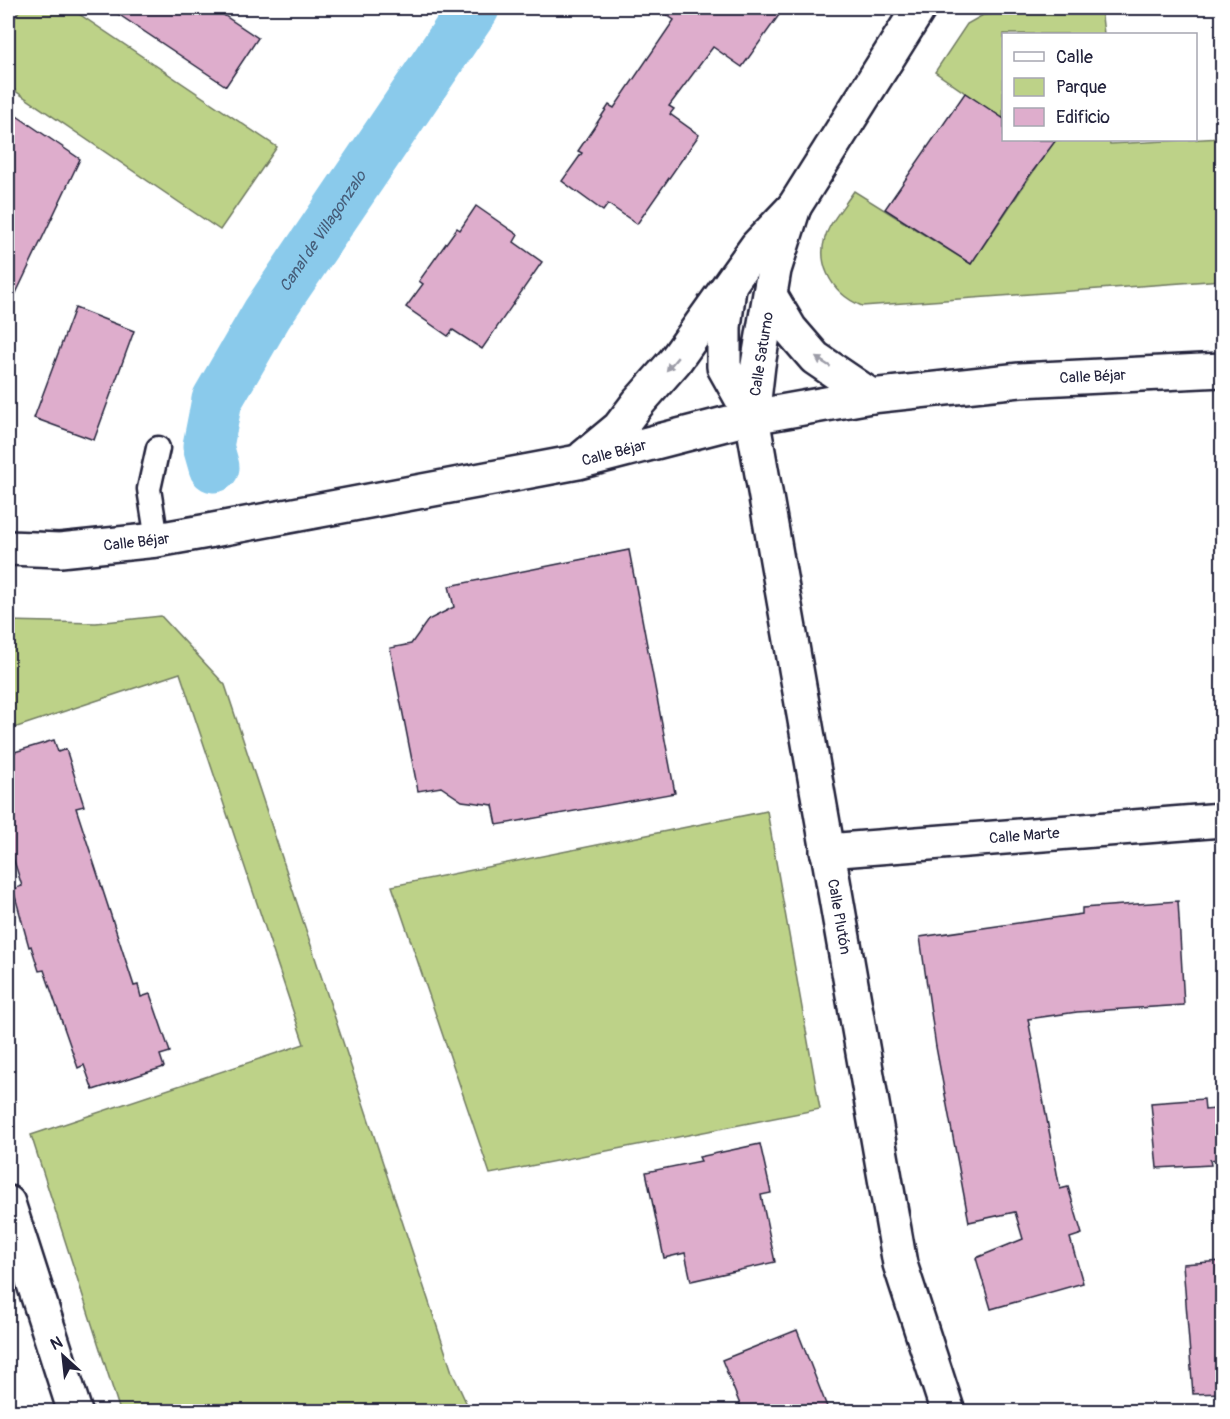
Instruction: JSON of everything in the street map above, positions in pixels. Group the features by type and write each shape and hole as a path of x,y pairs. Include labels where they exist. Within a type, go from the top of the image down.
{"street":[{"name":"Calle Saturno","path":"578,462 619,428 675,361 757,246 794,207 919,8"},
{"name":"Calle Saturno","path":"752,417 774,270 794,207"},
{"name":"Calle Saturno","path":"729,286 724,327 724,368 752,417"},
{"name":"Calle Saturno","path":"771,297 790,329 815,358 871,396"},
{"name":"Calle Béjar","path":"8,548 60,550 157,540 578,462 752,417 871,396 1020,380 1222,370"},
{"name":"Calle Plutón","path":"752,417 900,1264 948,1412"},
{"name":"Calle Marte","path":"827,851 1222,820"},
{"path":"8,1203 75,1412"}],"lane":[{"path":"157,540 148,489 158,448"}],"green space":[{"path":"21,8 70,8 277,147 220,230 8,86 8,28"},
{"path":"1101,8 1104,33 1002,33 1002,118 935,72 967,24 983,15"},
{"path":"1222,138 1222,280 862,306 841,293 827,274 823,251 825,238 830,226 854,191 971,264 1048,150 1034,141 1109,141 1110,144"},
{"path":"161,616 225,685 452,1372 470,1411 120,1411 31,1135 304,1044 180,673 8,730 8,621 96,623"},
{"path":"767,811 820,1109 490,1174 392,886"}],"building":[{"path":"109,8 213,8 258,38 226,86"},
{"path":"656,8 784,8 742,67 713,47 669,106 674,109 670,114 699,135 637,224 608,204 603,211 562,181 582,153 578,151 609,105 614,108 674,20"},
{"path":"965,93 1002,118 1002,141 1055,141 1027,179 971,264 885,209"},
{"path":"8,110 80,159 8,310"},
{"path":"476,206 518,235 514,242 542,262 482,349 453,330 448,336 406,307 423,284 419,281 457,228 460,230"},
{"path":"75,308 134,331 94,440 34,418"},
{"path":"629,550 675,793 497,825 493,805 462,801 441,787 418,791 390,648 411,644 428,620 454,607 449,586"},
{"path":"54,740 58,752 66,749 84,806 76,808 134,986 138,985 141,997 150,994 170,1052 160,1055 164,1067 93,1090 84,1065 78,1068 44,970 39,971 31,946 29,947 13,889 22,886 8,842 8,754"},
{"path":"1178,901 1184,1005 1077,1012 1028,1019 1060,1189 1068,1187 1082,1234 1070,1238 1083,1283 991,1309 976,1258 1023,1239 1015,1212 969,1222 936,1047 920,937 1082,914 1082,908"},
{"path":"1204,1099 1205,1110 1215,1109 1219,1159 1210,1160 1211,1165 1157,1168 1151,1103"},
{"path":"760,1144 771,1193 761,1195 775,1262 691,1281 685,1253 664,1258 646,1172 701,1161 699,1157"},
{"path":"1222,1261 1222,1393 1193,1394 1183,1264"},
{"path":"797,1330 829,1412 743,1412 722,1360"}],"waterway":[{"name":"Canal de Villagonzalo","path":"214,467 208,446 217,400 267,314 474,8"}]}
